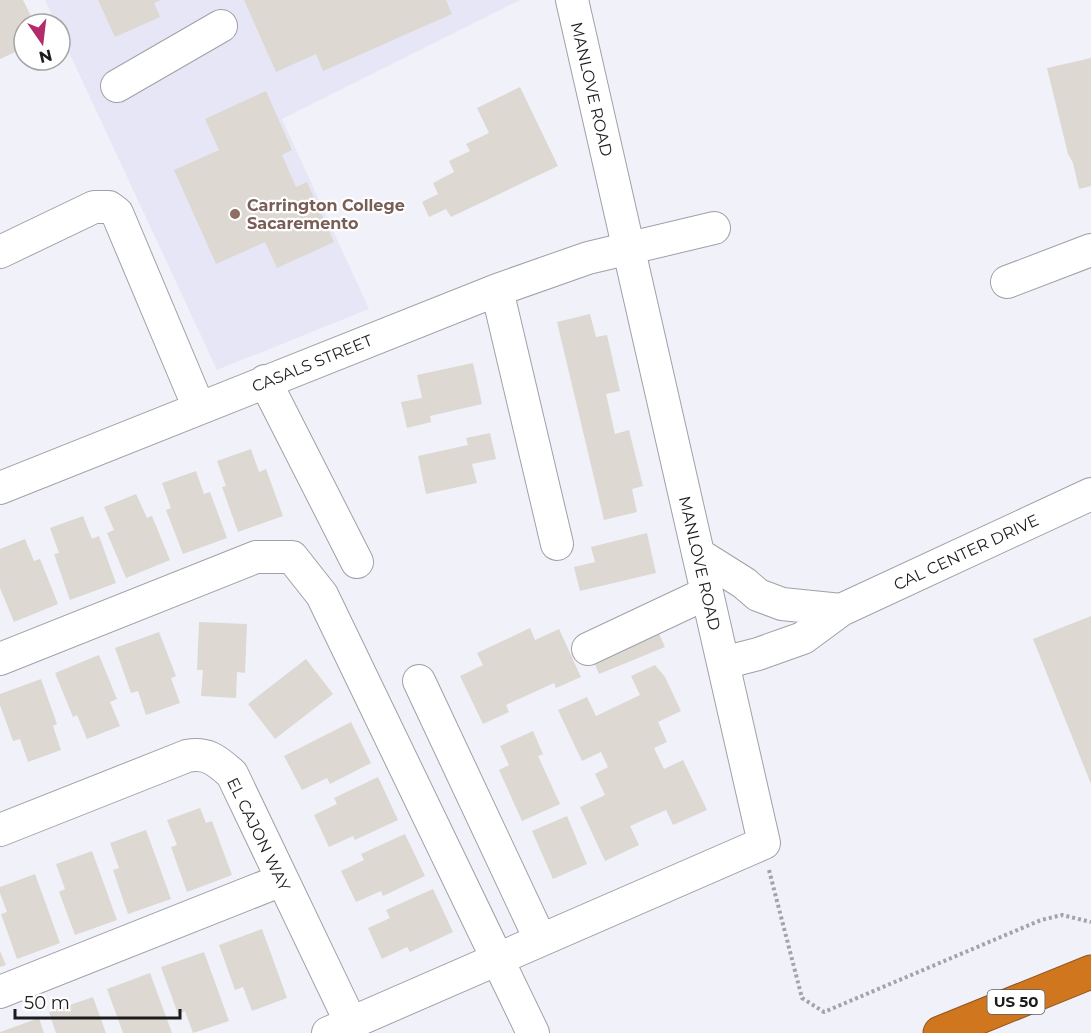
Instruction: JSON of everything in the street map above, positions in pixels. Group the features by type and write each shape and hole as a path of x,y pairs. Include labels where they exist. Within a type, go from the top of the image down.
{"highway":[{"name":"US 50","path":"940,1033 1091,972"}],"street":[{"name":"MANLOVE ROAD","path":"572,0 764,843"},
{"path":"117,86 221,26"},
{"path":"0,252 94,207 109,207 117,213 199,408"},
{"name":"CASALS STREET","path":"0,488 497,290 588,258 714,228"},
{"path":"1007,282 1091,250"},
{"path":"497,290 557,544"},
{"path":"265,381 357,562"},
{"name":"CAL CENTER DRIVE","path":"723,663 758,654 802,638 841,609 1091,494"},
{"name":"CAL CENTER DRIVE","path":"698,554 744,583 758,595 782,604 841,609"},
{"path":"0,659 256,557 292,557 322,595 533,1033"},
{"path":"588,649 707,593"},
{"path":"419,681 540,939"},
{"name":"EL CAJON WAY","path":"0,830 187,756 199,754 215,758 232,774 282,880 339,1028"},
{"path":"339,1028 764,843"},
{"path":"0,992 282,880"}],"path":[{"path":"764,843 771,880 802,998 824,1012 1041,920 1062,915 1091,922"}],"shaded area":[{"name":"Carrington College Sacaremento","path":"45,0 520,0 282,119 369,309 217,370 72,59 72,12 50,12"}],"building":[{"path":"0,0 23,0 29,12 12,12 12,54 0,59"},
{"path":"98,0 161,0 154,3 160,17 115,37"},
{"path":"244,0 446,0 452,14 323,71 316,54 276,72"},
{"path":"1091,58 1091,186 1079,189 1047,68"},
{"path":"520,87 558,166 451,217 446,209 429,217 422,202 438,194 433,183 454,172 449,161 470,151 466,144 489,133 477,108"},
{"path":"266,91 292,150 282,155 296,187 307,182 334,242 277,268 265,242 216,264 174,170 219,150 205,119"},
{"path":"590,314 596,337 607,335 620,391 606,394 615,434 629,430 643,486 632,489 637,512 604,520 557,322"},
{"path":"473,363 482,404 430,416 431,422 407,428 401,402 422,398 417,375"},
{"path":"490,433 496,459 472,464 477,483 426,494 418,456 468,445 466,438"},
{"path":"251,449 259,472 266,469 283,516 238,532 222,487 226,486 217,461"},
{"path":"196,471 204,494 210,492 227,538 183,554 166,510 171,508 162,483"},
{"path":"136,494 147,518 152,516 170,560 126,578 107,533 114,530 104,507"},
{"path":"83,516 92,539 99,536 116,583 70,600 54,554 59,553 50,528"},
{"path":"647,533 656,573 580,591 574,567 595,562 591,547"},
{"path":"25,539 34,561 40,559 58,604 14,622 0,588 0,549"},
{"path":"1091,616 1091,784 1033,639"},
{"path":"199,622 247,624 245,673 237,672 236,698 201,696 203,670 197,670"},
{"path":"530,628 535,640 559,629 581,677 556,688 554,683 506,705 509,712 483,724 460,676 483,665 477,653"},
{"path":"657,629 665,647 599,674 592,657"},
{"path":"159,632 176,676 171,678 180,703 146,715 138,691 131,693 115,648"},
{"path":"99,655 117,699 110,702 120,726 87,739 77,715 73,717 55,673"},
{"path":"306,659 333,694 275,739 248,704"},
{"path":"655,665 665,677 681,711 658,722 667,742 654,748 664,769 683,760 707,810 673,825 666,810 630,826 639,845 605,861 580,807 605,795 595,774 608,767 601,752 582,761 558,710 587,697 596,716 640,695 631,676"},
{"path":"41,679 57,724 53,726 61,750 28,762 20,739 13,741 0,705 0,694"},
{"path":"351,722 371,763 330,784 327,778 302,790 284,756"},
{"path":"533,731 543,754 538,756 560,804 522,821 499,770 509,765 500,746"},
{"path":"378,777 398,820 355,840 353,836 329,847 314,815 337,804 334,798"},
{"path":"200,808 206,823 212,821 232,875 187,892 171,847 177,845 167,820"},
{"path":"567,816 587,864 553,879 532,831"},
{"path":"146,830 171,899 128,914 113,870 119,868 110,843"},
{"path":"405,834 425,876 383,896 381,891 356,902 341,871 364,860 361,854"},
{"path":"92,851 117,920 75,935 59,892 65,889 56,864"},
{"path":"35,874 60,943 17,959 1,914 7,912 0,887"},
{"path":"433,889 453,932 410,952 407,947 382,959 368,928 390,918 386,910"},
{"path":"262,929 287,998 252,1011 243,987 235,990 219,945"},
{"path":"0,951 6,965 0,967"},
{"path":"204,952 229,1021 193,1033 185,1011 178,1014 161,967"},
{"path":"150,973 172,1033 123,1033 107,989"},
{"path":"93,997 106,1033 56,1033 49,1012"},
{"path":"39,1018 44,1033 0,1033 0,1032"}],"place":[{"name":"Carrington College Sacaremento","path":"235,214"}]}
